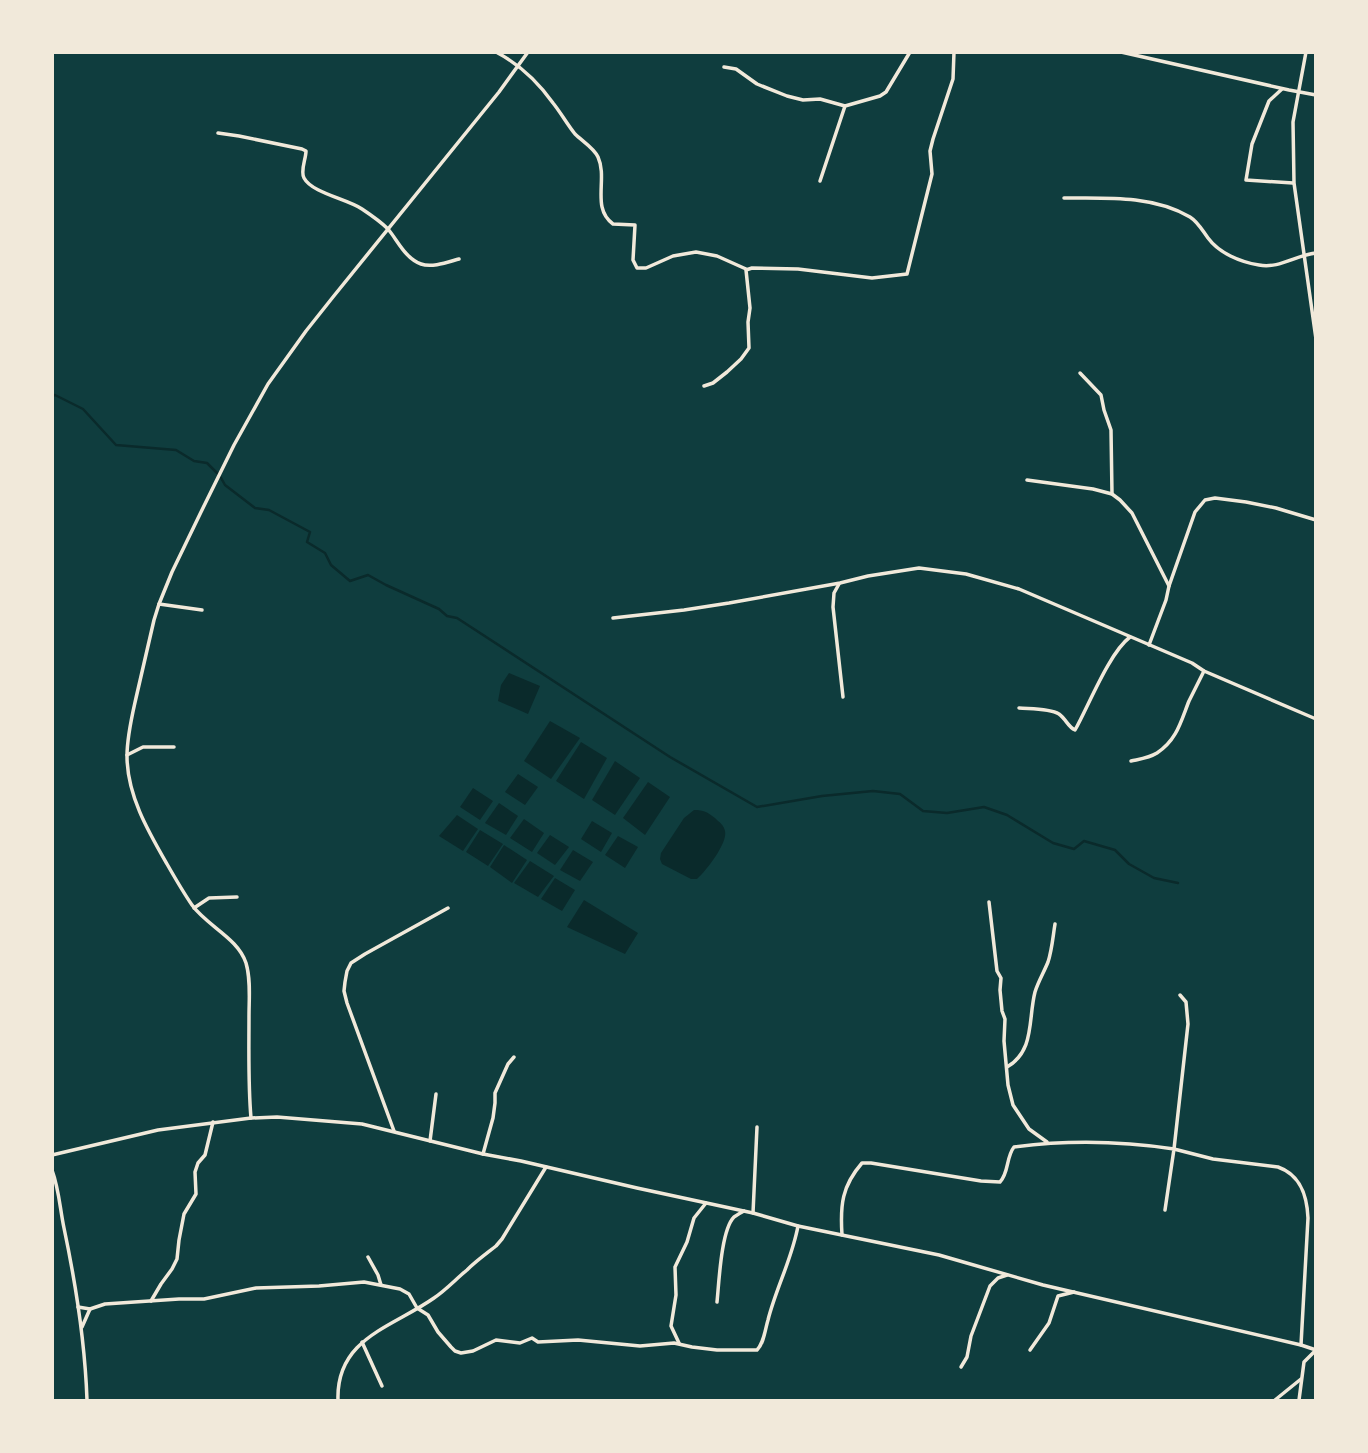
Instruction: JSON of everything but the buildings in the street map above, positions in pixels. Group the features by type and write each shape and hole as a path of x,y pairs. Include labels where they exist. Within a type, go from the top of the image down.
{"street":[{"path":"496,52 518,65 550,99 573,132 598,157 602,208 613,224 635,225 633,260 637,268 646,268 673,256 696,252 717,256 746,270 798,269 872,278 907,274 932,174 930,151 953,79 954,52"},
{"path":"251,1118 246,961 230,940 194,908 182,891 153,841 133,796 128,774 127,755 132,715 159,604 201,512 255,406 306,331 499,92 528,52"},
{"path":"724,66 736,69 757,84 787,96 803,100 820,99 845,106 886,92 910,52"},
{"path":"1121,52 1315,95"},
{"path":"1306,52 1293,122 1294,183 1315,339"},
{"path":"1282,89 1269,101 1252,144 1246,180 1294,183"},
{"path":"820,181 845,106"},
{"path":"218,133 239,135 306,151 303,173 308,183 326,194 340,197 358,206 388,229 400,247 420,264 442,264 459,259"},
{"path":"1064,198 1129,200 1167,208 1197,222 1218,249 1260,266 1315,253"},
{"path":"704,386 713,383 727,372 749,348 750,308 746,270"},
{"path":"1080,373 1101,395 1111,430 1112,494"},
{"path":"1027,480 1112,494 1132,513 1169,586"},
{"path":"1149,645 1195,512 1205,500 1236,500 1315,520"},
{"path":"613,618 684,610 919,568 966,574 1019,589 1315,719"},
{"path":"841,583 836,589 833,607 843,697"},
{"path":"159,604 202,610"},
{"path":"1018,708 1059,714 1070,728 1075,730 1113,657 1130,637"},
{"path":"1130,761 1157,753 1171,741 1204,671"},
{"path":"127,755 143,747 174,747"},
{"path":"194,908 209,898 237,897"},
{"path":"989,902 997,971 1001,978 1008,1085 1013,1105 1029,1129 1048,1143"},
{"path":"394,1131 347,1003 344,991 347,971 351,964 365,954 448,908"},
{"path":"1007,1067 1019,1058 1026,1045 1034,997 1048,961 1055,924"},
{"path":"1165,1210 1188,1024 1185,1002 1180,995"},
{"path":"483,1154 493,1118 495,1093 514,1057"},
{"path":"430,1141 436,1094"},
{"path":"52,1155 158,1130 251,1118 277,1117 349,1123 394,1131 483,1154 753,1213 798,1226 939,1255 1043,1285 1301,1345 1315,1350 1304,1362 1299,1401"},
{"path":"151,1301 177,1259 184,1214 196,1194 195,1172 205,1155 214,1122"},
{"path":"753,1213 757,1127"},
{"path":"842,1236 840,1213 843,1194 862,1163 867,1162 1000,1182 1004,1178 1009,1154 1014,1147 1048,1143 1142,1144 1213,1159 1278,1167 1287,1170 1299,1182 1307,1204 1301,1345"},
{"path":"338,1400 339,1382 348,1357 362,1342 434,1298 496,1246 546,1167"},
{"path":"52,1170 78,1307 87,1401"},
{"path":"679,1343 671,1326 676,1295 675,1267 687,1242 694,1218 706,1203"},
{"path":"717,1302 725,1238 732,1218 744,1211"},
{"path":"78,1307 90,1309 105,1304 204,1299 256,1288 364,1282 400,1289 408,1294 417,1308 427,1313 443,1338 455,1351 461,1353 473,1352 496,1340 520,1343 532,1338 538,1342 578,1340 640,1346 679,1343 692,1348 752,1350 760,1349 773,1302 795,1244 798,1226"},
{"path":"368,1257 381,1285"},
{"path":"961,1367 967,1357 971,1336 990,1286 998,1278 1009,1274"},
{"path":"1030,1350 1049,1323 1058,1296 1076,1292"},
{"path":"81,1327 90,1309"},
{"path":"362,1342 382,1386"},
{"path":"1275,1401 1301,1379"}],"water":[{"path":"509,673 540,686 528,714 498,701 501,685"},
{"path":"550,721 580,738 551,779 524,761"},
{"path":"581,742 607,758 584,799 556,781"},
{"path":"615,761 640,778 615,815 592,800"},
{"path":"518,774 538,787 525,805 505,792"},
{"path":"648,782 670,797 645,835 623,818"},
{"path":"473,788 493,801 480,820 460,807"},
{"path":"499,803 518,816 506,835 485,823"},
{"path":"694,810 700,810 715,818 724,827 725,836 706,870 697,879 691,879 662,864 660,859 661,853 684,818"},
{"path":"457,815 478,829 463,851 439,836"},
{"path":"524,819 544,833 532,852 510,838"},
{"path":"592,821 612,833 601,852 581,839"},
{"path":"480,830 503,844 488,866 466,852"},
{"path":"550,835 569,847 555,865 537,853"},
{"path":"618,836 638,847 625,868 605,855"},
{"path":"504,845 527,860 512,883 490,867"},
{"path":"573,850 593,862 580,881 560,870"},
{"path":"530,861 554,876 538,897 514,883"},
{"path":"555,878 575,890 562,911 541,899"},
{"path":"584,900 638,933 625,954 567,927"}],"waterway":[{"path":"52,396 83,409 116,445 176,450 194,461 207,463 225,485 255,508 269,510 310,532 307,542 325,553 331,565 350,581 368,575 439,609 447,616 457,618 670,757 757,807 873,791 900,794 923,811 947,813 984,807 1007,815 1053,843 1074,849 1084,841 1115,850 1129,864 1154,878 1178,883"}]}
